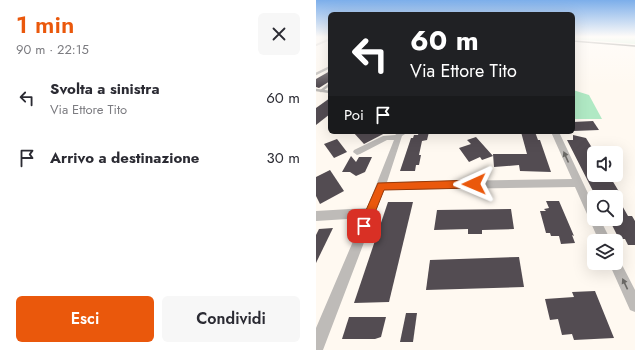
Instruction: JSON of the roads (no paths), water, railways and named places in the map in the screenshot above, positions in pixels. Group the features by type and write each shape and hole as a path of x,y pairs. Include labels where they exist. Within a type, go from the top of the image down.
{"street":[{"path":"357,152 386,138 401,134"},
{"path":"316,347 401,134"},
{"path":"556,134 587,204"},
{"path":"381,186 577,183"},
{"path":"316,216 370,213"},
{"path":"618,270 635,305"}],"lane":[{"path":"316,74 328,68"},
{"path":"320,91 328,85"},
{"path":"316,90 328,92"}]}
